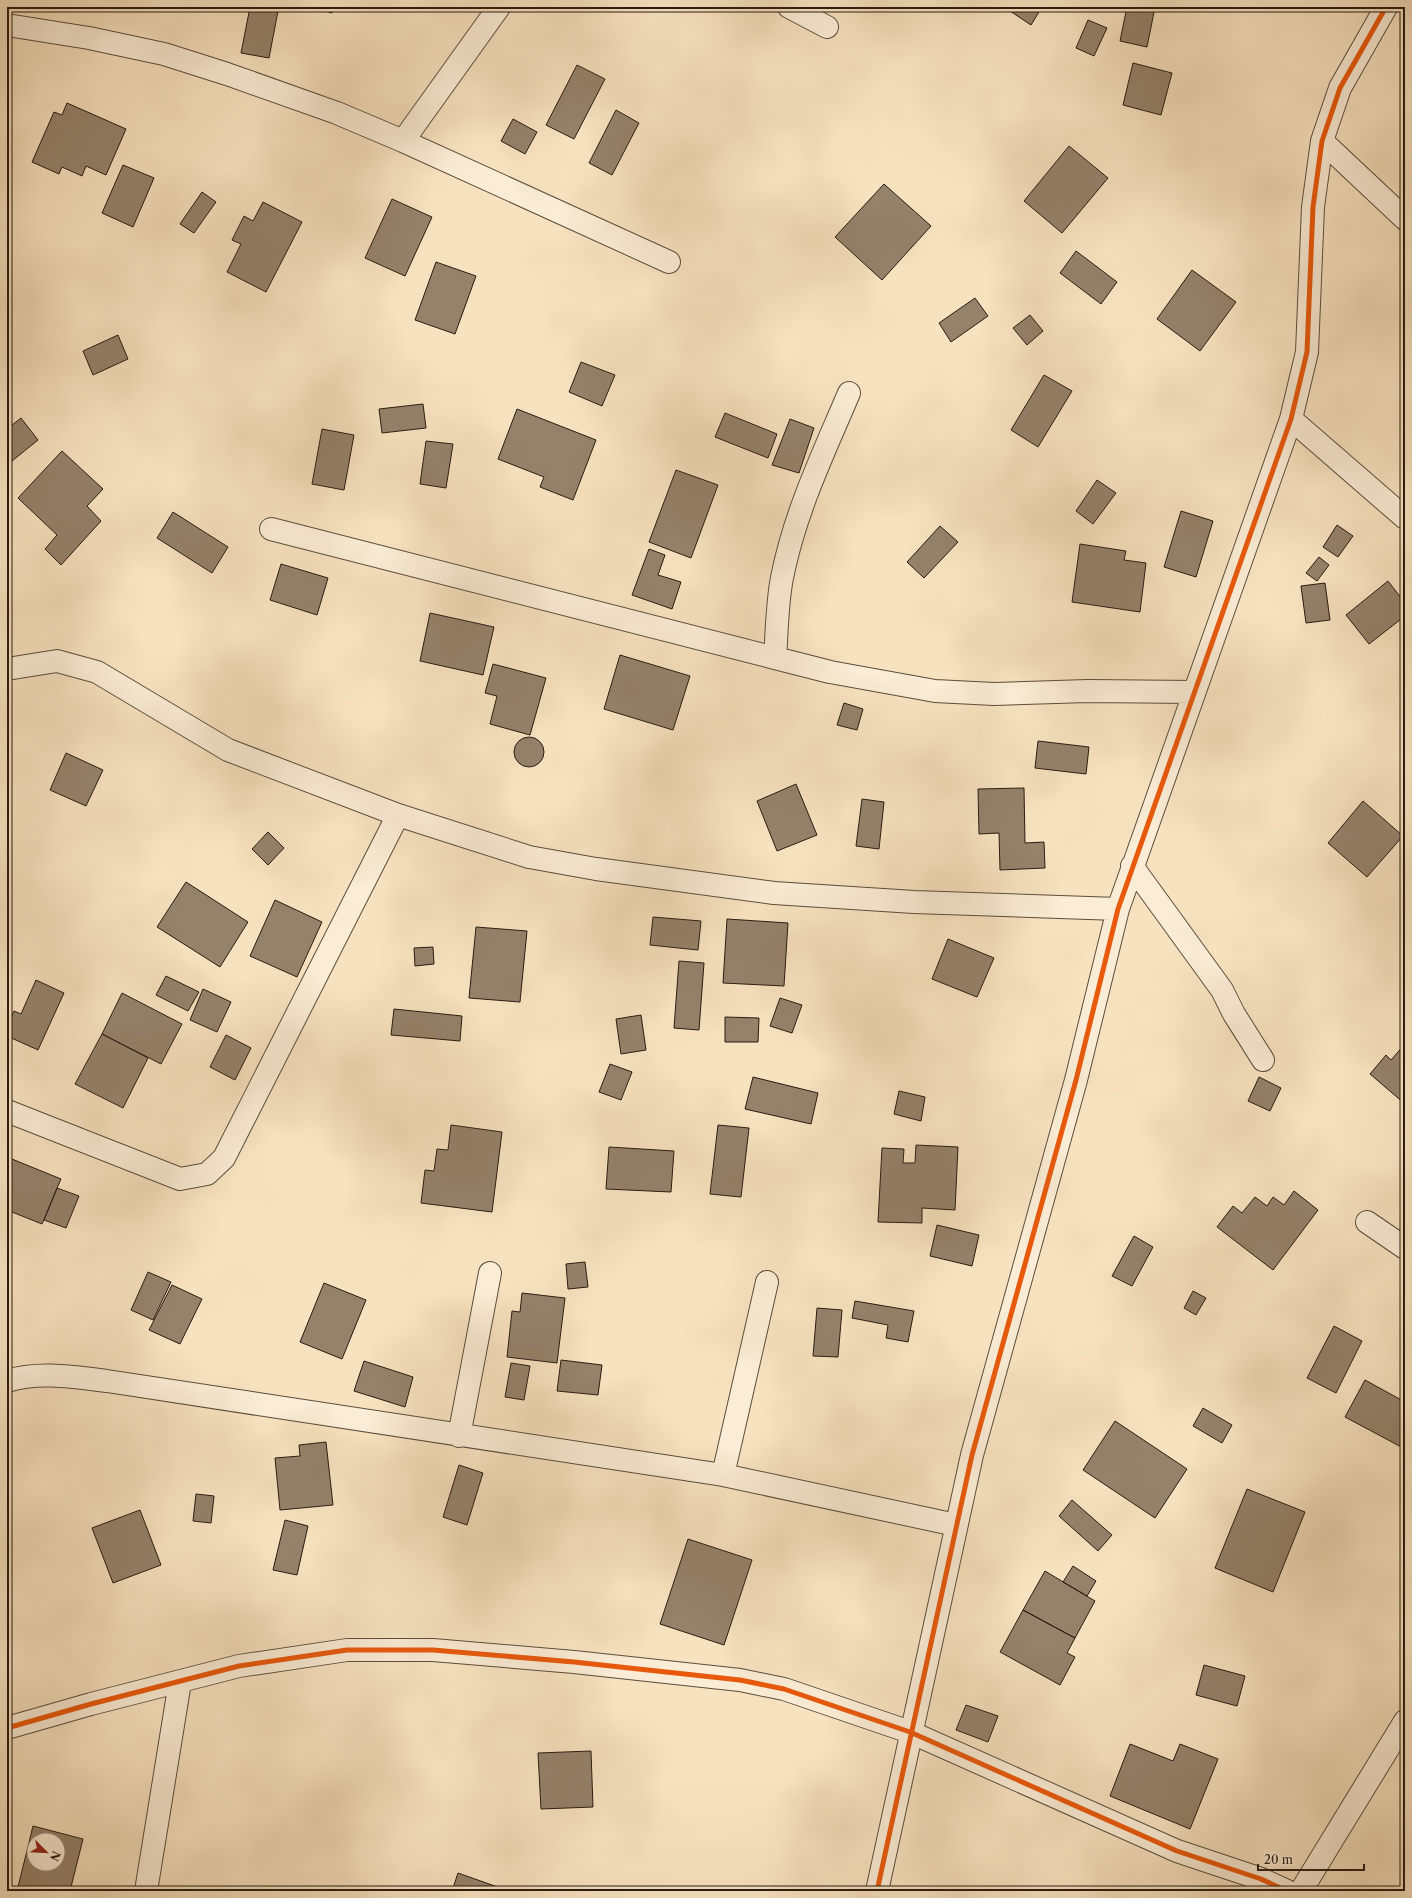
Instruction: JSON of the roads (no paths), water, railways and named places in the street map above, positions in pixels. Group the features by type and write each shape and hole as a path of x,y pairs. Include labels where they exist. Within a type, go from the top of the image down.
{"street":[{"path":"403,141 499,7"},
{"path":"789,7 827,27"},
{"path":"877,1891 910,1732 972,1455 1076,1080 1118,909 1291,419 1307,352 1313,207 1322,141 1340,88 1386,7"},
{"path":"7,25 89,38 164,54 227,74 330,111 403,141 669,262"},
{"path":"1322,141 1405,219"},
{"path":"775,658 782,574 805,496 849,393"},
{"path":"1291,419 1405,518"},
{"path":"271,529 495,588 838,674 935,691 994,694 1088,691 1194,692"},
{"path":"7,668 57,661 97,672 228,750 398,815 529,857 596,869 774,893 914,902 1118,909"},
{"path":"7,1112 180,1179 207,1174 224,1158 398,815"},
{"path":"1132,866 1222,990 1234,1014 1263,1060"},
{"path":"1367,1222 1405,1248"},
{"path":"459,1436 490,1273"},
{"path":"723,1475 767,1282"},
{"path":"7,1381 18,1378 55,1375 92,1379 723,1475 956,1525"},
{"path":"7,1728 239,1666 347,1650 433,1650 574,1662 740,1680 784,1689 910,1732 1177,1851 1258,1885 1286,1891"},
{"path":"146,1891 180,1682"},
{"path":"1301,1891 1405,1720"}]}
